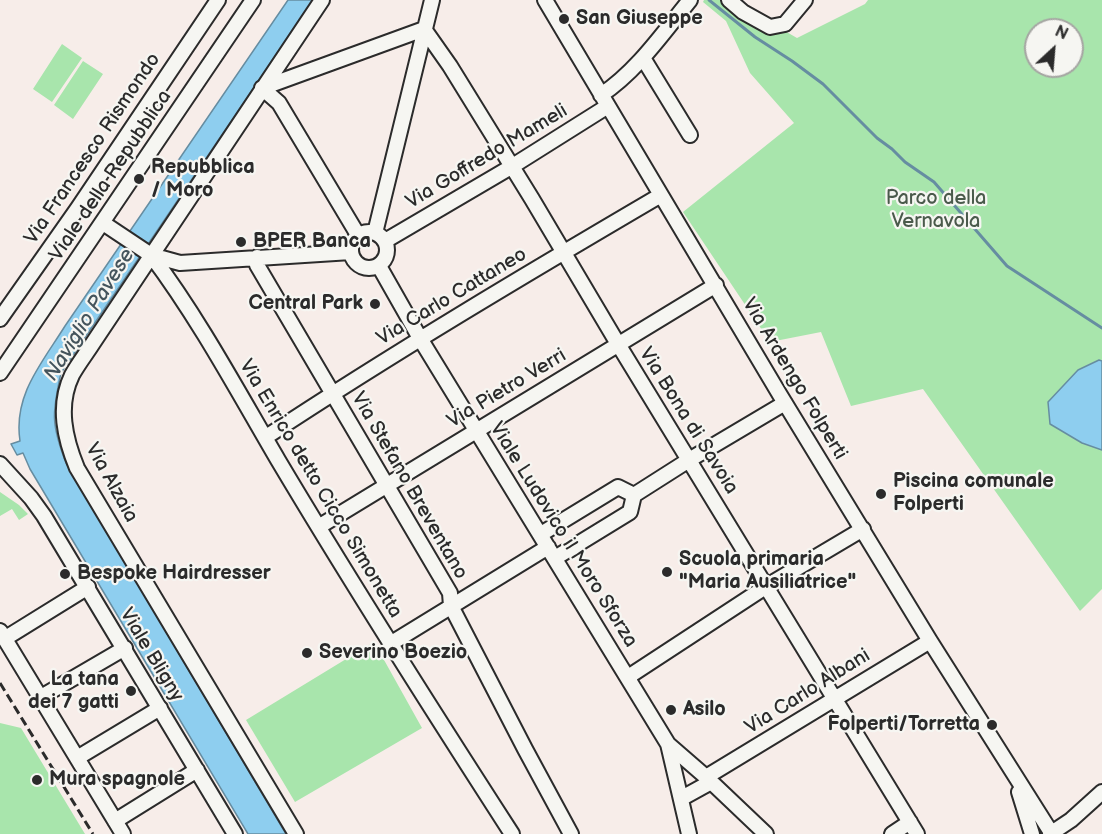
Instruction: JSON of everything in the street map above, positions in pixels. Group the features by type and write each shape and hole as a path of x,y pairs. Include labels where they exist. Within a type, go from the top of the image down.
{"street":[{"name":"Via Francesco Rismondo","path":"0,319 218,0"},
{"name":"Viale della Repubblica","path":"0,373 253,0"},
{"name":"Via Alzaia","path":"296,834 77,468 64,427 64,401 72,376 148,253 322,0"},
{"path":"380,237 366,232 358,235 351,246 354,261 370,269 379,266 387,256 380,237 432,0"},
{"name":"Via Goffredo Mameli","path":"380,237 511,167 605,100 611,89 643,58 690,0"},
{"path":"729,0 743,12 770,27 785,24 805,0"},
{"name":"Via Ardengo Folperti","path":"551,2 605,100 785,403 1051,834"},
{"path":"358,235 279,103 262,88 424,29"},
{"name":"Via Bona di Savoia","path":"424,29 450,66 914,828"},
{"path":"643,58 690,135"},
{"name":"Via Carlo Cattaneo","path":"266,436 563,252 661,195"},
{"path":"103,223 148,253 180,263 351,252"},
{"name":"Via Enrico detto Cicco Simonetta","path":"148,253 173,284 390,644 512,834"},
{"name":"Via Stefano Breventano","path":"257,257 257,265 450,593 451,606 571,834"},
{"name":"Viale Ludovico il Moro Sforza","path":"379,266 421,340 668,744 689,834"},
{"name":"Via Pietro Verri","path":"320,526 716,285"},
{"path":"390,644 451,606 630,512 634,495 785,403"},
{"name":"Viale Bligny","path":"0,464 4,478 32,498 125,648 233,833"},
{"path":"541,534 618,487 634,495"},
{"path":"628,677 767,586 863,529"},
{"path":"88,587 2,635 123,834"},
{"name":"Via Carlo Albani","path":"682,798 716,773 930,641"},
{"path":"41,697 125,648"},
{"path":"77,759 160,708"},
{"path":"668,744 709,779 766,834"},
{"path":"115,821 197,770"},
{"name":"Via Ardengo Folperti","path":"1014,776 1032,834"},
{"path":"1051,834 1070,827 1102,792"},
{"path":"892,834 914,828"}],"green space":[{"name":"Parco della Vernavola","path":"704,0 735,0 797,38 865,4 868,0 1102,0 1102,589 1080,611 923,389 851,406 821,332 770,342 683,212 794,123 750,73 726,21 703,2"},
{"path":"62,44 82,58 52,102 33,89"},
{"path":"83,61 103,74 73,119 54,105"},
{"path":"0,492 28,514 19,520 12,509 0,516"},
{"path":"374,642 422,728 295,802 246,720"},
{"path":"0,723 21,728 85,834 0,834"}],"water":[{"name":"Naviglio Pavese","path":"288,0 313,0 61,373 54,418 66,463 286,834 248,834 30,469 23,453 17,455 11,444 20,441 21,409 31,380 39,367"},
{"path":"1099,360 1102,361 1102,450 1082,443 1050,424 1048,402 1078,370"}],"waterway":[{"path":"709,0 755,37 823,84 877,138 905,162 934,182 1007,266 1102,328"}],"railway":[{"path":"0,683 93,834"}],"place":[{"name":"San Giuseppe","path":"564,19"},
{"name":"Repubblica / Moro","path":"139,179"},
{"name":"BPER Banca","path":"241,242"},
{"name":"Central Park","path":"375,304"},
{"name":"Piscina comunale Folperti","path":"881,494"},
{"name":"Scuola primaria \"Maria Ausiliatrice\"","path":"667,572"},
{"name":"Bespoke Hairdresser","path":"65,574"},
{"name":"Severino Boezio","path":"307,653"},
{"name":"La tana dei 7 gatti","path":"131,691"},
{"name":"Asilo","path":"671,710"},
{"name":"Folperti/Torretta","path":"992,725"},
{"name":"Mura spagnole","path":"37,780"}]}
